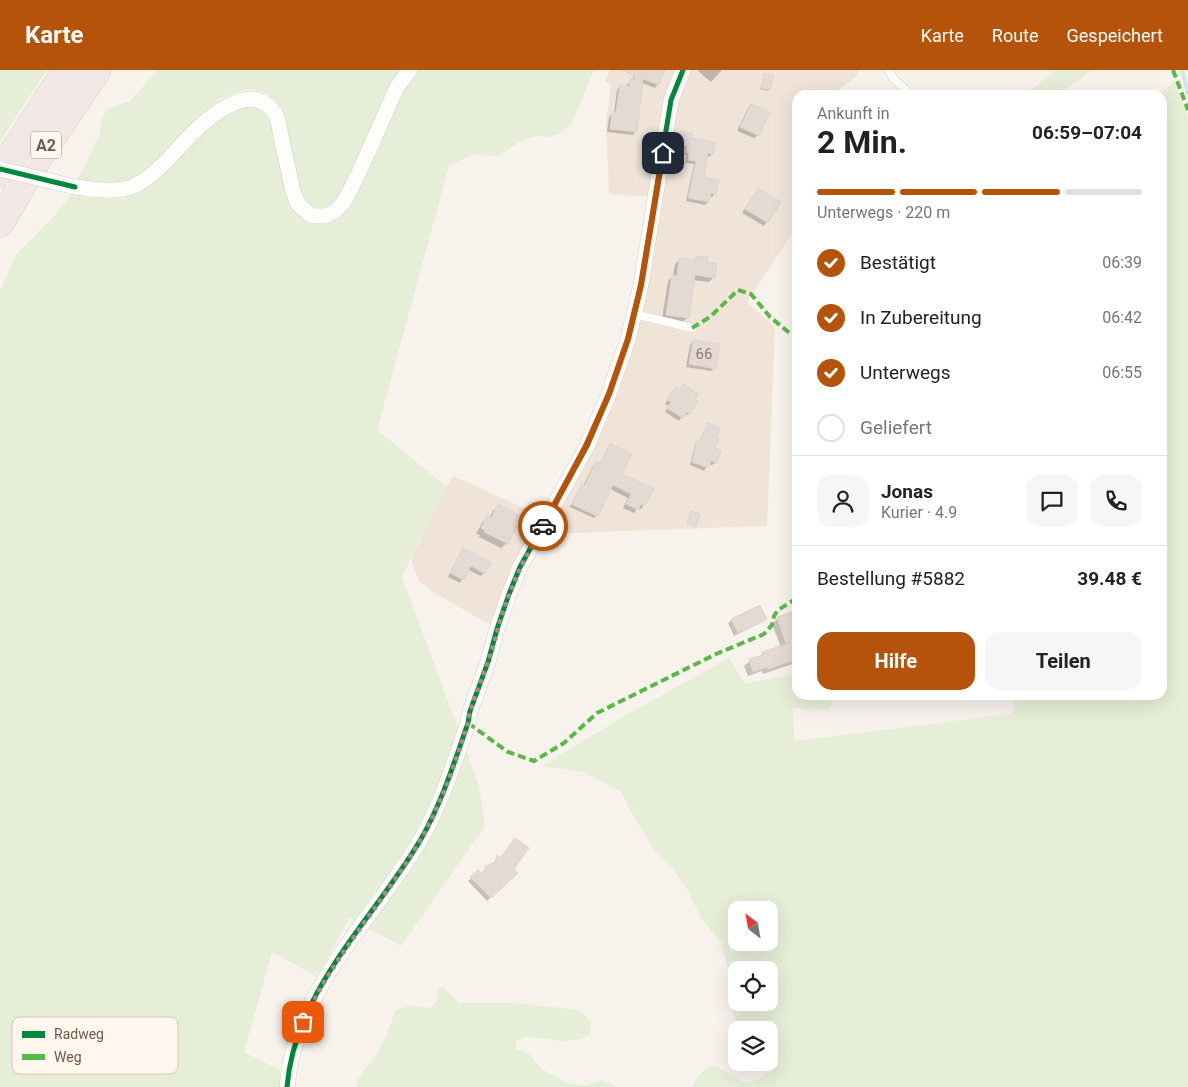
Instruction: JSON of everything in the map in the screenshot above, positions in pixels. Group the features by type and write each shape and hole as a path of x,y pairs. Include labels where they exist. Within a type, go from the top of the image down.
{"highway":[{"name":"A2","path":"0,173 19,141 67,70"},
{"name":"A2","path":"0,223 41,153 97,70"}],"street":[{"path":"0,169 75,187 117,191 134,186 150,176 215,109 232,98 251,94 268,100 273,107 277,117 293,192 298,204 313,216 326,216 335,211 344,202 397,87 410,70"},
{"path":"287,1087 296,1044 311,1004 328,975 420,840 442,797 488,662 497,629 520,567 589,440 609,394 628,339 634,314 642,277 671,100 683,70"}],"lane":[{"path":"888,70 906,90"},
{"path":"634,314 692,328"}],"shaded area":[{"path":"610,70 859,70 856,77 838,90 792,90 792,234 747,302 775,327 767,526 573,533 547,536 537,544 497,629 435,593 419,581 411,560 446,486 454,476 551,521 596,436 660,198 609,194 606,123 611,84 605,82"}],"green space":[{"path":"0,70 47,70 0,141"},
{"path":"158,70 594,70 572,124 558,134 547,137 537,136 520,141 499,156 472,155 449,166 377,430 446,486 402,577 479,785 485,826 401,946 349,918 318,977 272,952 244,1052 280,1070 280,1087 0,1087 0,291 16,255 54,216 71,195 125,199 154,181 197,135 242,102 268,110 302,201 282,116 277,105 271,97 251,89 221,98 204,112 148,173 117,186 76,183 99,135 102,120 107,109 130,101"},
{"path":"1056,70 1091,70 1065,90 1030,90"},
{"path":"1174,81 1188,118 1188,1087 693,1087 697,1077 708,1067 717,1067 746,1084 761,1078 767,1071 778,1071 778,1021 737,1021 732,1011 778,1011 778,961 728,961 728,969 721,942 700,917 689,892 671,867 654,850 621,792 584,772 542,766 626,715 729,658 745,684 792,674 792,700 833,700 829,710 793,708 794,741 1012,714 1015,700 1167,700 1167,90 1164,90"},
{"path":"438,987 443,987 459,1003 514,1003 579,1010 591,1021 590,1034 581,1039 562,1041 526,1036 516,1041 515,1049 529,1054 542,1069 569,1084 588,1085 601,1080 618,1087 356,1087 360,1076 383,1043 395,1011 412,1006 430,1008 437,1001"}],"building":[{"path":"622,70 665,70 659,85 643,79 637,132 610,129 612,112 616,112 620,85 629,86 630,79 634,80 635,76"},
{"path":"764,73 774,75 770,90 761,88"},
{"path":"751,104 770,112 759,136 740,127"},
{"path":"680,131 692,133 692,138 715,142 713,154 708,153 704,177 719,180 716,195 711,193 709,202 688,198 696,161 688,160 687,146 678,144"},
{"path":"758,188 781,202 768,223 745,209"},
{"path":"696,256 708,257 707,262 717,263 715,278 695,275 689,318 666,315 672,275 677,276 679,258 696,260"},
{"path":"693,340 720,344 716,369 689,364"},
{"path":"683,384 698,394 695,400 698,401 690,414 687,412 683,418 667,408 671,402 667,400 675,387 679,389"},
{"path":"708,423 720,428 717,438 719,439 715,448 721,450 717,463 711,461 708,468 692,462 697,441 699,442"},
{"path":"610,443 632,454 622,474 654,489 645,506 641,504 638,510 626,504 631,494 613,485 598,516 572,503 582,484 585,485 596,461 600,463"},
{"path":"498,504 519,515 514,525 517,526 508,544 484,532 485,530 481,528 487,516 491,518"},
{"path":"691,511 700,514 696,527 687,524"},
{"path":"463,548 491,562 485,574 471,566 464,580 450,573"},
{"path":"760,605 767,619 738,633 731,619"},
{"path":"792,612 792,661 753,672 749,659 763,655 762,652 786,644 777,617"},
{"path":"515,838 529,848 514,869 518,873 491,898 470,877 478,870 482,874 486,866 495,862 497,855 500,858"}],"waterway":[{"path":"1182,70 1188,93"}],"marked path":[{"path":"1173,70 1188,110"},
{"path":"692,328 710,317 738,290 751,294 770,317 792,335"},
{"path":"468,723 508,752 534,761 564,743 597,713 716,654 764,634 772,625 778,610 792,601"}],"cycle path":[{"path":"287,1087 293,1051 305,1018 321,987 339,956 402,869 421,839 435,811 458,753 497,629 520,567 587,446 609,394 628,339 641,285 671,100 683,70"},
{"path":"0,169 75,187"}],"way so far":[{"path":"303,1022 328,975 420,840 433,816 442,797 468,723 470,711 488,662 509,594 520,567 543,526"}],"route":[{"path":"543,526 586,446 609,394 628,339 641,285 663,153"}]}
